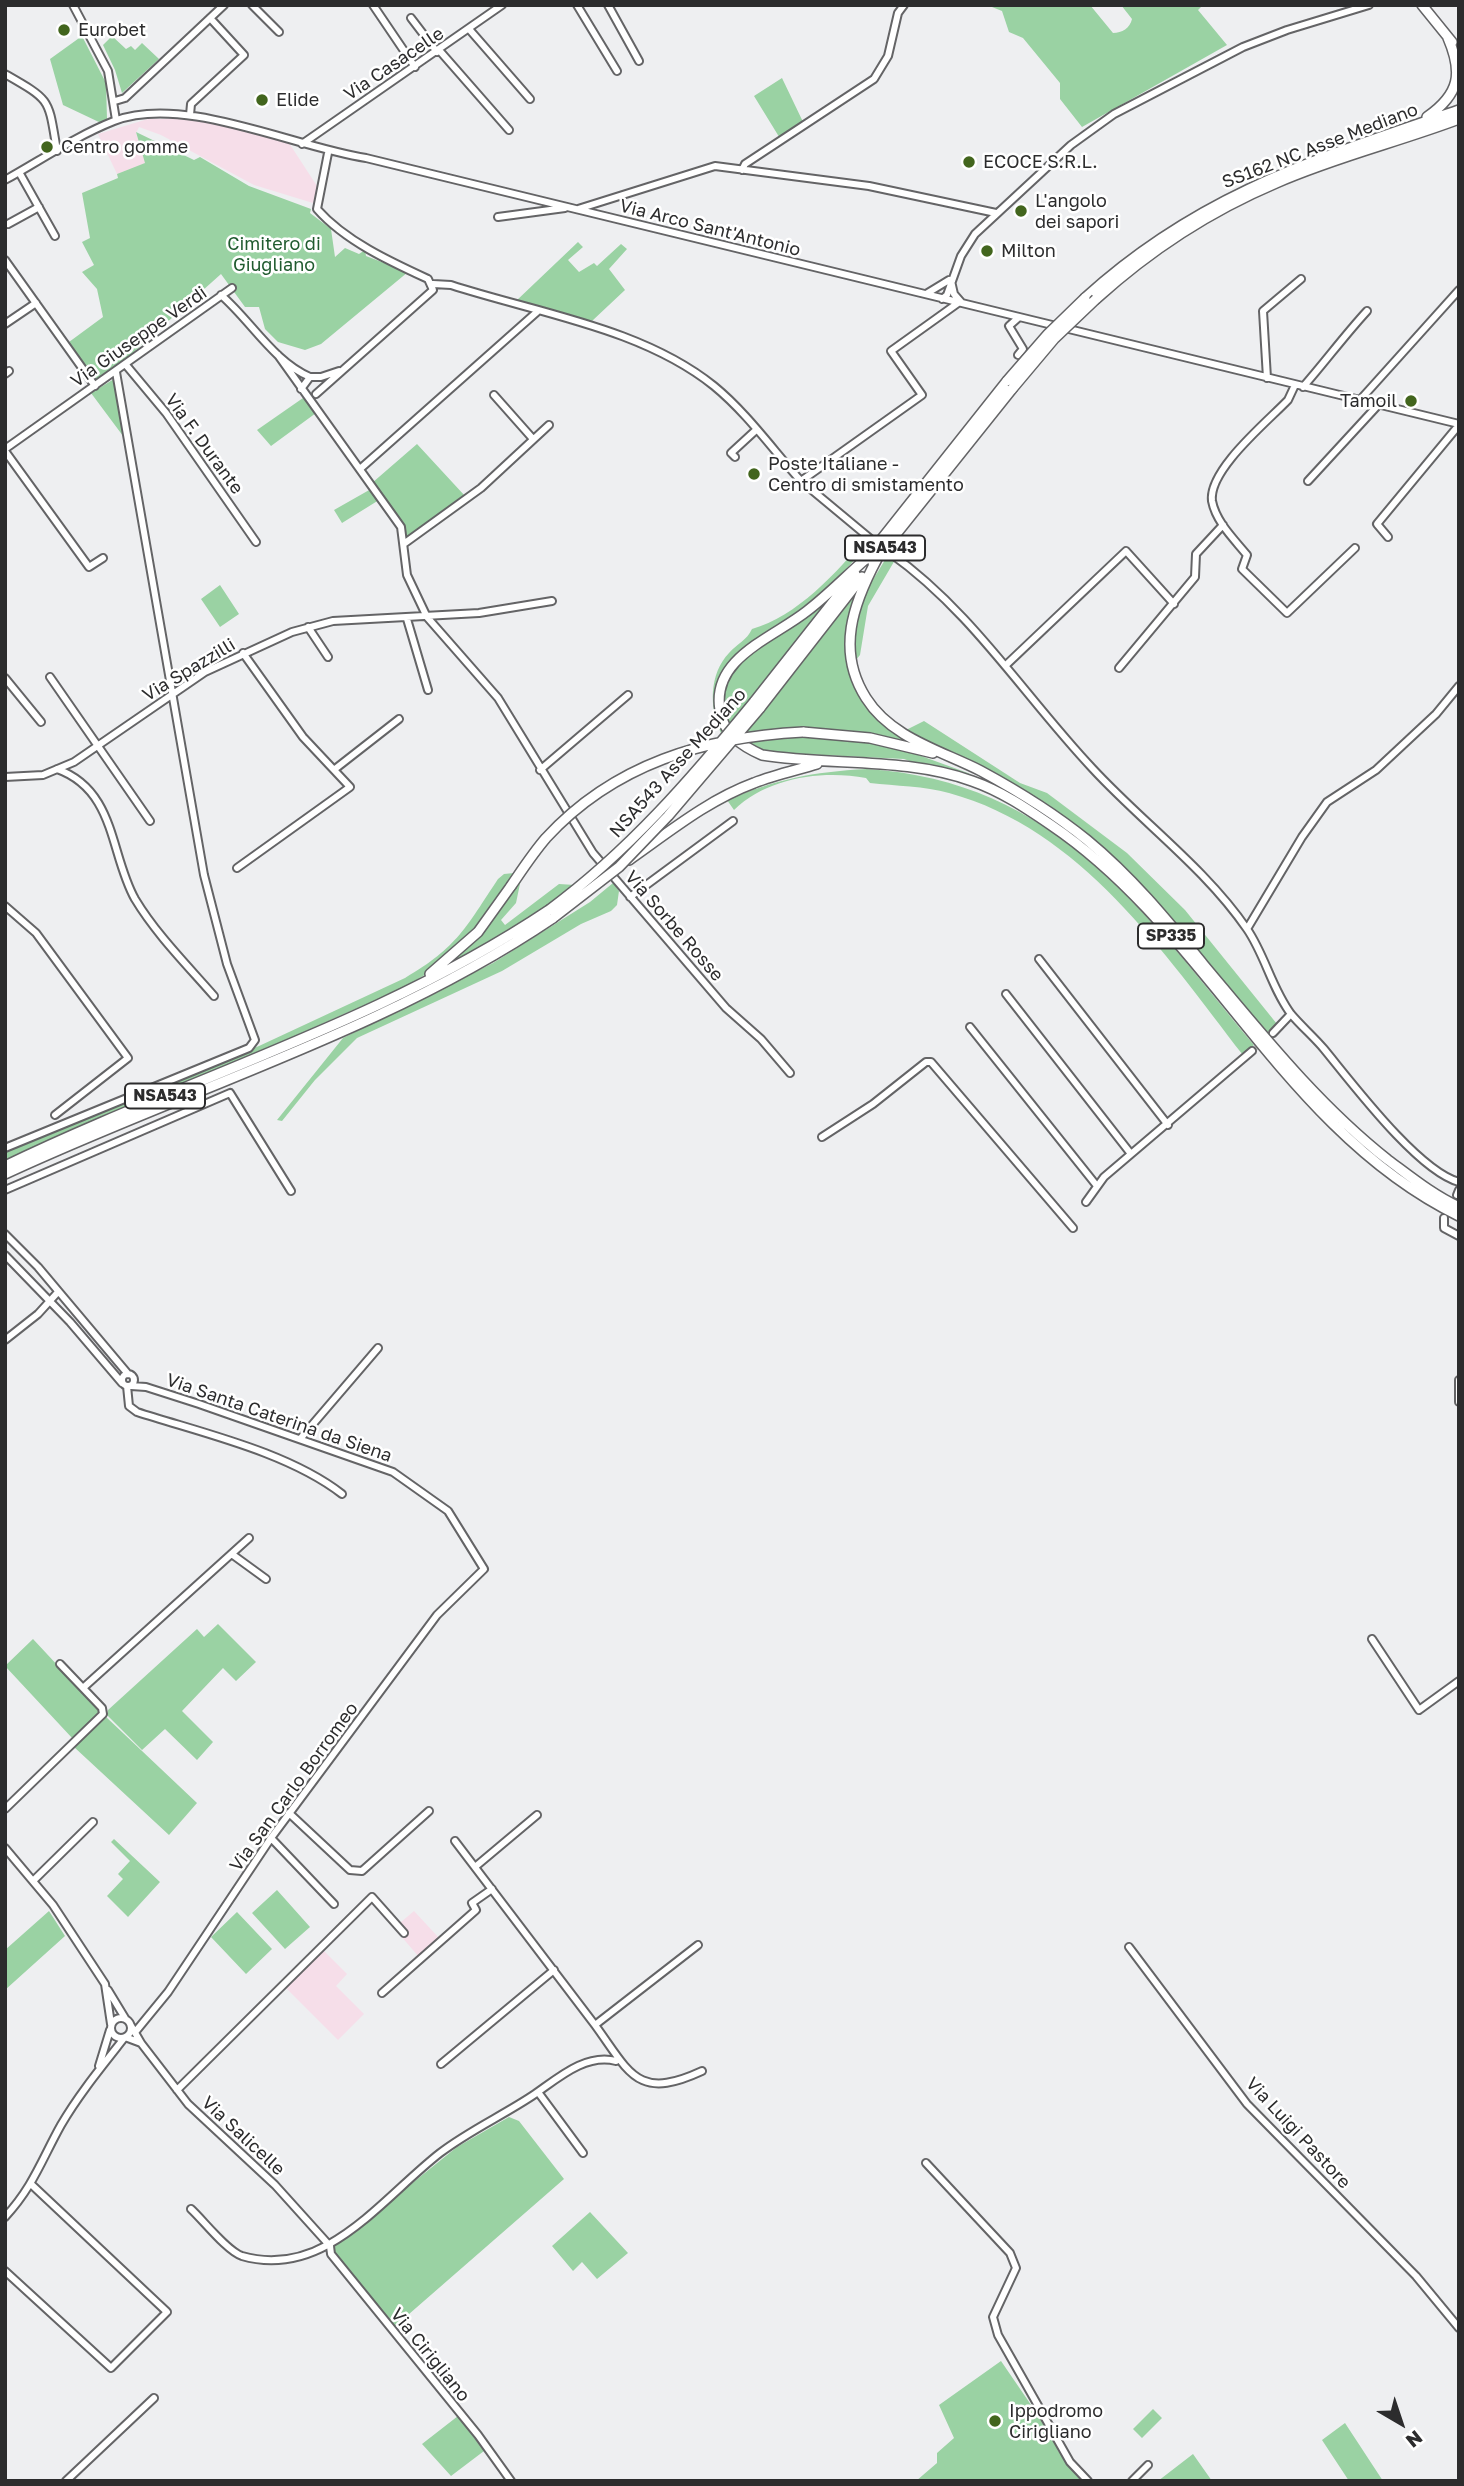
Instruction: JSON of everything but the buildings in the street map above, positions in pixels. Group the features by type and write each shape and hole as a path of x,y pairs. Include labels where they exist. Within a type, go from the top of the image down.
{"highway":[{"path":"1422,5 1459,50"},
{"path":"1414,126 1438,110 1454,88 1457,59 1448,38"},
{"name":"SS162 NC Asse Mediano","path":"1009,385 1048,334 1085,298 1162,237 1257,183 1459,110"},
{"name":"SS162 NC Asse Mediano","path":"1009,385 1096,299 1145,258 1224,207 1278,182 1455,122"},
{"name":"NSA543 Asse Mediano","path":"5,1174 332,1034 474,969 619,867 668,816 1009,385"},
{"name":"NSA543","path":"872,558 859,593 849,640 854,669 867,700 917,745"},
{"name":"NSA543","path":"825,762 762,755 744,747 730,733 721,718 718,701 722,680 742,656 805,613 872,558"},
{"name":"NSA543 Asse Mediano","path":"5,1166 403,993 551,914 645,828 757,705"},
{"name":"NSA543","path":"403,993 464,948 544,841 589,797 631,772 684,750 754,736 803,732 870,737 917,745"},
{"name":"SP335","path":"917,745 952,757 1033,801 1120,868 1151,900 1272,1047 1329,1108 1406,1173 1459,1207"},
{"name":"NSA543","path":"619,867 696,813 730,794 755,783 825,762"},
{"name":"SP335","path":"825,762 926,769 961,777 993,789 1079,844 1146,906 1272,1058 1324,1114 1399,1178 1459,1216"}],"street":[{"path":"5,180 116,120 115,101 99,52 73,5"},
{"path":"115,101 125,98 224,5"},
{"path":"252,5 279,32"},
{"path":"373,5 415,66"},
{"name":"Via Casacelle","path":"302,144 502,5"},
{"path":"577,5 617,71"},
{"path":"608,5 639,61"},
{"path":"742,170 746,164 874,79 888,56 898,13 904,5"},
{"path":"942,299 947,295 951,279 967,245 996,213 1071,145 1114,114 1243,47 1287,30 1369,5"},
{"path":"190,115 191,104 244,55 210,18"},
{"path":"411,18 509,130"},
{"path":"470,29 530,99"},
{"path":"5,74 43,95 50,111 57,151"},
{"name":"Via Arco Sant'Antonio","path":"116,120 155,115 190,115 328,153 366,158 1459,425 1377,524 1388,537"},
{"path":"328,153 317,209 327,219 366,246 433,284 451,285 595,325 687,368 717,388 801,481 872,540"},
{"path":"577,209 715,166 869,186 996,213"},
{"path":"19,172 55,236"},
{"path":"8,224 39,207"},
{"path":"498,217 568,207"},
{"path":"5,260 96,386"},
{"path":"924,295 951,279"},
{"path":"801,481 922,396 891,351 960,303 954,294 951,279"},
{"path":"1267,379 1263,311 1301,279"},
{"path":"307,398 316,394 429,296 433,284"},
{"path":"221,295 232,288"},
{"path":"1360,400 1459,289"},
{"name":"Via Giuseppe Verdi","path":"5,450 221,295 278,355 294,369 312,378"},
{"path":"5,324 36,303"},
{"path":"360,469 538,311"},
{"path":"1355,548 1287,613 1242,569 1247,555 1223,525 1212,498 1220,473 1299,386 1326,361 1332,349 1367,311"},
{"path":"1017,318 1009,326 1023,349 1018,355"},
{"name":"Via Giuseppe Verdi","path":"278,355 307,398"},
{"name":"Via F. Durante","path":"126,365 166,413 256,542"},
{"path":"301,389 312,378 332,374 347,366"},
{"path":"5,1148 249,1048 255,1040 216,928 196,835 116,372"},
{"path":"312,378 318,387 316,394"},
{"path":"494,395 533,439"},
{"name":"Via Sorbe Rosse","path":"307,398 401,527 407,575 427,617 498,698 593,853 726,1008 761,1039 790,1073"},
{"path":"1308,481 1379,404"},
{"path":"405,543 481,488 548,425"},
{"path":"735,457 731,453 756,430"},
{"path":"5,450 89,567 103,558"},
{"path":"1119,668 1195,577 1196,554 1223,525"},
{"path":"1006,665 1126,551 1174,604"},
{"path":"890,553 934,586 1006,665 1061,736 1119,797 1190,861 1247,929 1291,1014 1356,1090 1420,1158 1459,1182"},
{"path":"328,657 309,628 333,621 479,613 552,601"},
{"path":"407,619 428,690"},
{"name":"Via Spazzilli","path":"5,776 43,775 57,769 97,746 172,694 243,653 309,628"},
{"path":"237,868 350,787 303,737 243,653"},
{"path":"50,677 150,821"},
{"path":"5,678 41,722"},
{"path":"1247,929 1302,837 1327,802 1376,769 1436,714 1459,686"},
{"path":"540,770 628,695"},
{"path":"335,769 399,719"},
{"path":"57,769 68,772 100,805 116,838 123,869 134,897 153,924 214,996"},
{"path":"630,897 733,821"},
{"path":"5,906 36,933 128,1058 55,1115"},
{"path":"1038,959 1168,1125"},
{"path":"1006,994 1131,1154"},
{"path":"1273,1033 1291,1014"},
{"path":"970,1027 1097,1186"},
{"path":"1086,1202 1097,1186 1131,1154 1252,1051"},
{"path":"822,1138 926,1062 931,1062 1073,1228"},
{"path":"5,1190 230,1093 291,1191"},
{"path":"1444,1219 1444,1228 1459,1236"},
{"path":"5,1234 128,1374 129,1406 137,1412 292,1466 321,1478 342,1494"},
{"path":"5,1255 49,1299 104,1362 129,1383"},
{"path":"5,1340 37,1314 58,1292"},
{"path":"301,1438 378,1348"},
{"path":"104,1362 111,1355"},
{"path":"1459,1380 1459,1402"},
{"name":"Via Santa Caterina da Siena","path":"129,1383 301,1438 393,1472 448,1511 484,1569"},
{"path":"83,1688 249,1538"},
{"path":"233,1555 266,1578"},
{"name":"Via San Carlo Borromeo","path":"136,2031 168,1992 289,1814 437,1615 484,1569"},
{"path":"1372,1639 1419,1710 1459,1681"},
{"path":"5,1810 103,1714 60,1664"},
{"path":"289,1814 351,1870 362,1871 429,1811"},
{"path":"475,1867 537,1815"},
{"path":"34,1881 93,1822"},
{"path":"271,1839 334,1904"},
{"path":"455,1841 554,1970 613,2051 616,2061"},
{"name":"Via Salicelle","path":"5,1848 34,1881 105,1984 141,2043 177,2090 275,2185 330,2246"},
{"path":"382,1993 476,1910 472,1903 492,1889"},
{"path":"177,2090 372,1897 404,1933"},
{"path":"594,2025 698,1945"},
{"name":"Via Luigi Pastore","path":"1129,1947 1247,2104 1415,2274 1459,2328"},
{"path":"441,2064 554,1970"},
{"path":"105,1984 115,2036 141,2043"},
{"path":"5,2217 32,2185 61,2126 96,2074 131,2030 128,2021 115,2019 96,2074"},
{"path":"191,2208 242,2256 290,2259 330,2246 440,2154 585,2063 601,2059 616,2061 655,2085 675,2083 702,2071"},
{"path":"538,2092 583,2153"},
{"path":"926,2163 1010,2253 1016,2269 993,2316 998,2335 1070,2462 1088,2481"},
{"path":"5,2271 111,2368 167,2312 32,2185"},
{"name":"Via Cirigliano","path":"330,2246 331,2254 478,2435 511,2481"},
{"path":"66,2481 154,2399"},
{"path":"1132,2481 1148,2465"}],"shaded area":[{"path":"148,119 197,119 289,143 317,186 313,203 254,185 161,135 139,127 136,133 146,163 117,174 98,134"},
{"path":"414,1911 440,1939 419,1957 394,1928"},
{"path":"319,1946 347,1974 336,1986 364,2014 338,2040 281,1983"}],"green space":[{"path":"987,5 1090,5 1113,33 1125,29 1132,19 1121,5 1203,5 1198,10 1227,45 1082,127 1060,99 1060,83 1023,38 1009,32 1002,11"},
{"path":"82,36 106,83 107,119 101,123 63,105 50,59"},
{"path":"112,36 126,49 131,46 135,50 142,43 159,59 122,93 103,45"},
{"path":"782,78 804,124 781,140 754,96"},
{"name":"Cimitero di Giugliano","path":"136,132 194,160 200,157 249,186 311,209 310,213 331,229 335,257 345,248 359,254 365,250 366,256 408,272 321,344 305,350 278,342 265,329 259,307 245,307 221,274 126,359 96,380 69,342 103,317 97,289 82,272 94,265 82,242 90,238 82,193 118,178 117,174 145,163"},
{"path":"578,242 583,247 568,260 579,272 594,263 597,266 621,244 627,249 609,269 625,290 592,321 515,302"},
{"path":"114,379 126,440 91,393"},
{"path":"303,398 316,413 271,446 257,430"},
{"path":"417,444 465,496 407,537 402,524 372,483"},
{"path":"371,489 379,500 342,523 334,510"},
{"path":"866,537 871,541 826,592 721,678 724,729 721,733 714,713 713,692 722,661 752,629 784,614 815,592"},
{"path":"888,555 895,560 868,606 860,655 855,661 874,700 906,730 924,721 1020,783 1047,793 1127,853 1185,910 1277,1024 1265,1034 1181,931 1051,811 909,733 902,749 968,773 1010,796 904,759 763,752 751,746 728,725 724,691 736,666 830,600 747,703 763,713 855,595 846,634 847,662 860,601"},
{"path":"220,585 239,614 220,627 201,599"},
{"path":"867,769 933,779 992,798 1043,826 1090,861 1133,902 1254,1045 1243,1055 1150,937 1116,899 1079,865 1040,835 996,810 940,791 870,783 866,778 832,775 779,783 748,799 734,810 727,800 763,787 795,778"},
{"path":"514,873 486,913 455,950 443,962 406,986 5,1160 5,1151 259,1046 405,978 449,946 498,879 504,874"},
{"path":"521,879 516,903 501,920 505,925 559,884 575,885 528,922 442,971 477,937"},
{"path":"613,883 619,891 617,905 611,911 581,924 502,971 357,1038 315,1080 282,1121 277,1120 343,1038 493,963 590,902"},
{"path":"218,1624 256,1662 236,1681 223,1668 182,1711 213,1742 197,1760 165,1729 142,1750 107,1715 108,1710 197,1629 204,1637"},
{"path":"33,1639 101,1712 73,1739 5,1666"},
{"path":"105,1716 197,1803 169,1835 74,1747"},
{"path":"114,1839 160,1882 128,1917 107,1896 123,1879 118,1874 130,1861 111,1842"},
{"path":"277,1890 310,1927 285,1949 252,1913"},
{"path":"49,1911 65,1936 5,1990 5,1950"},
{"path":"237,1912 272,1949 246,1974 211,1937"},
{"path":"509,2117 519,2121 564,2179 393,2328 334,2254 333,2247 457,2147"},
{"path":"590,2212 628,2253 597,2279 582,2262 573,2271 552,2246"},
{"name":"Ippodromo Cirigliano","path":"1001,2361 1055,2440 1058,2451 1082,2481 916,2481 937,2463 937,2453 954,2438 939,2405"},
{"path":"1153,2409 1162,2418 1142,2438 1133,2429"},
{"path":"458,2416 484,2451 451,2476 422,2444"},
{"path":"1345,2423 1383,2481 1349,2481 1322,2440"},
{"path":"1193,2454 1212,2481 1158,2481"}],"tunnel":[{"path":"1252,1051 1273,1033"}],"place":[{"name":"Eurobet","path":"64,30"},
{"name":"Elide","path":"262,100"},
{"name":"Centro gomme","path":"47,147"},
{"name":"ECOCE S.R.L.","path":"969,162"},
{"name":"L'angolo dei sapori","path":"1021,211"},
{"name":"Milton","path":"987,251"},
{"name":"Tamoil","path":"1411,401"},
{"name":"Poste Italiane - Centro di smistamento","path":"754,474"},
{"name":"Ippodromo Cirigliano","path":"995,2421"}]}
